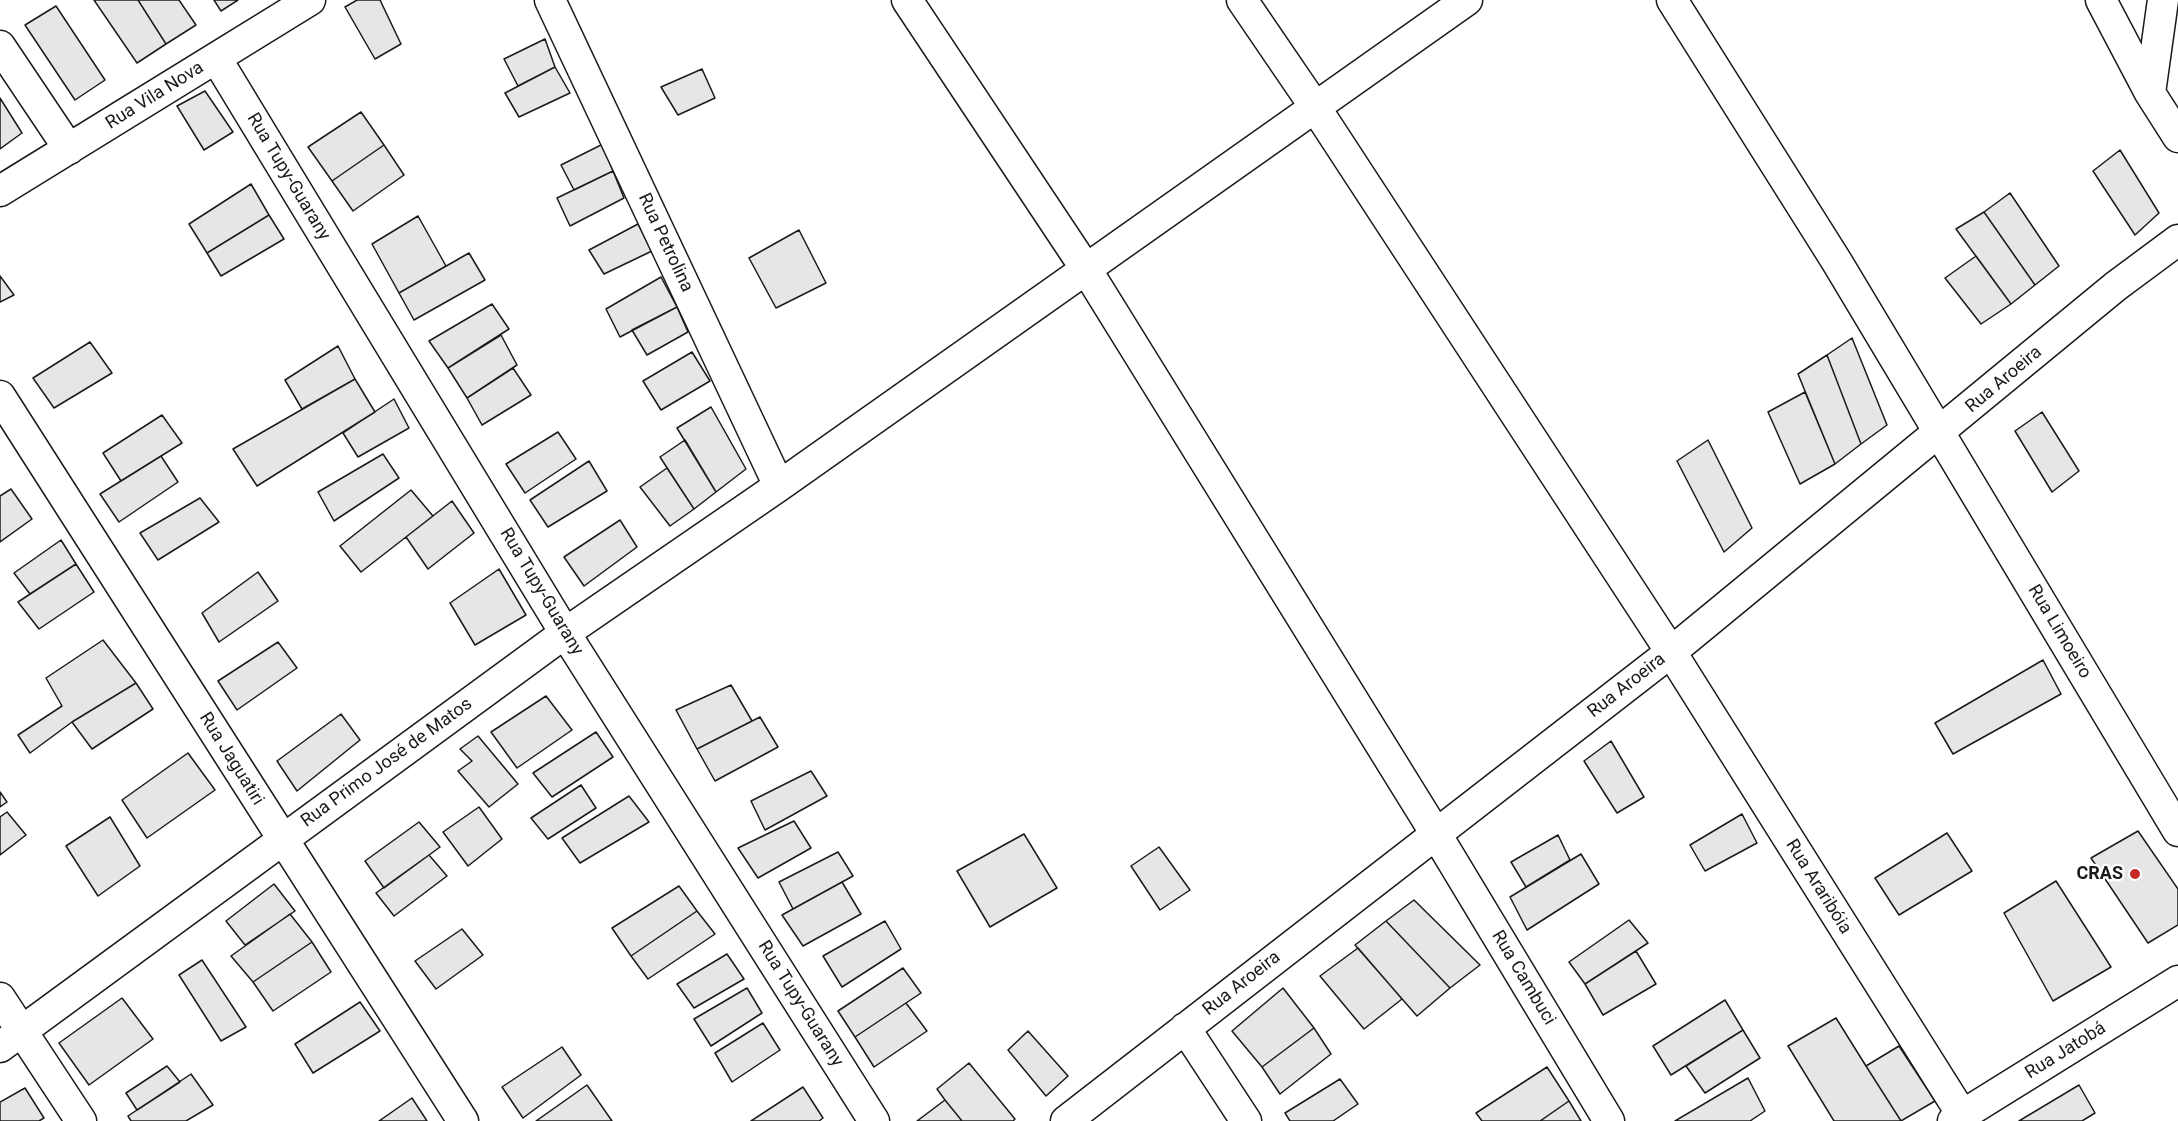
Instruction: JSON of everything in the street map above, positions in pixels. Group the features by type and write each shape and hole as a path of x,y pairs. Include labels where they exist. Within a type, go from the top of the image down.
{"street":[{"name":"Rua Vila Nova","path":"0,191 216,58 272,10 310,0"},
{"name":"Rua Petrolina","path":"550,0 779,486"},
{"name":"Rua Cambuci","path":"907,0 1086,269 1436,834 1609,1121"},
{"name":"Rua Araribóia","path":"1242,0 1315,107 1671,652 1960,1119"},
{"name":"Rua Primo José de Matos","path":"11,1039 565,633 779,486 1467,0"},
{"name":"Rua Limoeiro","path":"1672,0 1837,262 2178,831"},
{"path":"2101,0 2150,93 2178,137"},
{"path":"2150,93 2163,0"},
{"path":"0,46 69,149"},
{"name":"Rua Tupy-Guarany","path":"216,58 565,633 874,1121"},
{"name":"Rua Aroeira","path":"1066,1121 1671,652 2116,286 2178,240"},
{"name":"Rua Jaguatiri","path":"0,396 463,1121"},
{"name":"Rua Jatobá","path":"1960,1119 2178,981"},
{"path":"0,998 11,1039 81,1121"},
{"path":"1185,1028 1246,1121"}],"building":[{"path":"94,0 138,0 166,44 137,63"},
{"path":"138,0 179,0 196,25 166,44"},
{"path":"214,0 238,0 221,11"},
{"path":"357,0 380,0 401,44 375,59 345,7"},
{"path":"56,6 105,80 75,100 25,25"},
{"path":"545,39 555,67 518,86 504,59"},
{"path":"555,67 570,93 519,117 505,93"},
{"path":"702,69 715,98 678,115 661,87"},
{"path":"205,91 233,132 204,150 177,106"},
{"path":"0,98 22,133 0,149"},
{"path":"361,112 384,145 332,181 308,147"},
{"path":"603,144 613,171 574,190 561,165"},
{"path":"384,145 404,175 353,211 332,181"},
{"path":"2120,150 2159,213 2135,235 2093,171"},
{"path":"613,171 624,198 570,226 557,198"},
{"path":"251,184 269,215 207,253 189,224"},
{"path":"2010,193 2059,266 2035,285 1984,212"},
{"path":"1984,212 2035,285 2011,304 1956,229"},
{"path":"269,215 284,239 221,276 207,253"},
{"path":"418,216 446,266 399,293 372,244"},
{"path":"638,224 652,251 604,274 589,250"},
{"path":"799,230 826,283 776,308 749,258"},
{"path":"469,253 485,280 414,320 399,293"},
{"path":"1976,256 2011,304 1981,324 1945,278"},
{"path":"0,276 14,295 0,302"},
{"path":"661,277 677,307 620,337 606,309"},
{"path":"492,304 509,329 448,368 429,341"},
{"path":"677,307 688,332 647,355 632,330"},
{"path":"501,335 517,365 467,398 448,368"},
{"path":"1852,338 1887,425 1861,444 1827,355"},
{"path":"90,342 112,373 54,408 33,378"},
{"path":"338,346 355,379 302,409 285,380"},
{"path":"692,352 710,381 661,410 643,381"},
{"path":"1827,355 1861,444 1835,464 1798,374"},
{"path":"513,368 531,395 482,425 467,398"},
{"path":"355,379 375,412 257,486 233,449"},
{"path":"1805,392 1835,464 1800,484 1768,412"},
{"path":"394,399 409,428 358,457 343,433"},
{"path":"711,407 746,469 716,492 677,428"},
{"path":"2042,412 2079,471 2052,492 2015,431"},
{"path":"162,415 182,443 121,481 103,453"},
{"path":"558,432 576,459 525,493 506,464"},
{"path":"685,440 716,492 694,509 660,457"},
{"path":"1708,440 1752,528 1724,552 1677,461"},
{"path":"383,454 399,478 334,521 318,492"},
{"path":"161,456 178,482 119,522 100,494"},
{"path":"589,461 607,491 548,527 530,500"},
{"path":"667,468 694,509 670,526 640,487"},
{"path":"11,489 32,519 0,542 0,496"},
{"path":"411,490 433,516 361,572 340,546"},
{"path":"200,498 219,522 158,560 140,533"},
{"path":"452,501 474,533 428,569 406,537"},
{"path":"620,520 637,547 584,586 564,557"},
{"path":"61,540 76,564 30,594 14,573"},
{"path":"76,564 94,592 39,629 18,602"},
{"path":"499,569 526,615 475,645 450,603"},
{"path":"258,572 278,601 219,642 202,613"},
{"path":"103,640 136,683 72,722 30,753 18,735 62,706 46,678"},
{"path":"278,642 297,668 237,710 218,681"},
{"path":"2043,660 2061,694 1953,754 1935,723"},
{"path":"136,683 153,709 92,749 72,722"},
{"path":"731,685 752,721 697,749 676,710"},
{"path":"546,696 572,730 517,768 491,732"},
{"path":"341,714 360,740 297,791 277,761"},
{"path":"760,717 778,747 715,781 697,749"},
{"path":"596,732 613,757 552,797 533,773"},
{"path":"478,736 518,784 489,807 458,771 472,761 460,749"},
{"path":"1611,741 1644,797 1617,813 1584,761"},
{"path":"188,753 215,790 147,838 122,800"},
{"path":"811,771 827,796 765,830 751,801"},
{"path":"581,785 596,808 548,839 531,818"},
{"path":"0,792 7,802 0,807"},
{"path":"629,796 649,822 580,863 562,838"},
{"path":"479,807 502,839 468,866 443,832"},
{"path":"7,812 26,835 0,855 0,817"},
{"path":"1742,814 1757,843 1705,871 1690,845"},
{"path":"110,817 140,866 98,896 66,846"},
{"path":"794,821 811,848 758,878 738,848"},
{"path":"419,822 440,847 384,888 365,861"},
{"name":"CRAS","path":"2138,831 2178,889 2178,925 2148,943 2091,858"},
{"path":"1947,833 1972,871 1899,915 1875,878"},
{"path":"1024,834 1057,888 990,927 957,871"},
{"path":"1558,835 1570,860 1526,887 1511,862"},
{"path":"1159,847 1190,890 1160,910 1131,866"},
{"path":"838,852 853,876 793,909 779,882"},
{"path":"1581,854 1599,884 1527,930 1510,897"},
{"path":"429,855 447,876 394,916 376,893"},
{"path":"2056,881 2111,967 2053,1001 2004,913"},
{"path":"842,882 861,914 803,946 782,915"},
{"path":"274,884 295,911 245,945 226,921"},
{"path":"679,886 697,911 631,956 612,928"},
{"path":"1414,900 1480,965 1450,988 1386,921"},
{"path":"697,911 715,934 648,979 631,956"},
{"path":"290,914 312,942 253,982 231,956"},
{"path":"1629,920 1648,943 1585,984 1569,962"},
{"path":"885,921 901,949 842,987 823,956"},
{"path":"1386,921 1450,988 1417,1016 1355,945"},
{"path":"462,929 483,955 436,989 415,961"},
{"path":"312,942 331,972 273,1011 253,982"},
{"path":"1358,948 1402,999 1364,1029 1320,976"},
{"path":"1636,951 1656,984 1603,1015 1585,984"},
{"path":"727,954 744,979 694,1008 677,984"},
{"path":"202,960 246,1027 221,1041 179,975"},
{"path":"903,968 921,993 855,1037 838,1011"},
{"path":"747,988 762,1013 711,1046 694,1019"},
{"path":"1283,988 1314,1028 1262,1067 1232,1031"},
{"path":"122,998 153,1039 89,1085 59,1043"},
{"path":"1725,1000 1743,1030 1671,1075 1653,1046"},
{"path":"360,1002 380,1031 313,1073 295,1044"},
{"path":"906,1003 927,1031 874,1067 855,1037"},
{"path":"1836,1018 1901,1121 1834,1121 1788,1046"},
{"path":"763,1023 780,1050 732,1082 715,1053"},
{"path":"1314,1028 1331,1054 1280,1094 1262,1067"},
{"path":"1743,1030 1760,1058 1705,1093 1686,1066"},
{"path":"1028,1031 1068,1076 1046,1096 1008,1050"},
{"path":"1899,1046 1935,1101 1901,1121 1866,1066"},
{"path":"562,1047 581,1075 523,1118 502,1087"},
{"path":"969,1063 1015,1119 1013,1121 962,1121 945,1100 937,1089"},
{"path":"167,1066 180,1082 137,1110 126,1093"},
{"path":"1547,1067 1569,1101 1540,1121 1482,1121 1476,1113"},
{"path":"191,1074 213,1105 186,1121 131,1121 128,1116"},
{"path":"1748,1078 1765,1111 1750,1121 1675,1121"},
{"path":"1340,1079 1358,1104 1333,1121 1290,1121 1285,1113"},
{"path":"587,1085 612,1121 536,1121"},
{"path":"2079,1085 2095,1113 2082,1121 2019,1121"},
{"path":"803,1087 823,1118 819,1121 751,1121"},
{"path":"25,1088 44,1118 39,1121 0,1121 0,1102"},
{"path":"412,1098 427,1121 379,1121"},
{"path":"945,1100 962,1121 917,1121"},
{"path":"1569,1101 1581,1121 1540,1121"}],"place":[{"name":"CRAS","path":"2135,874"}]}
